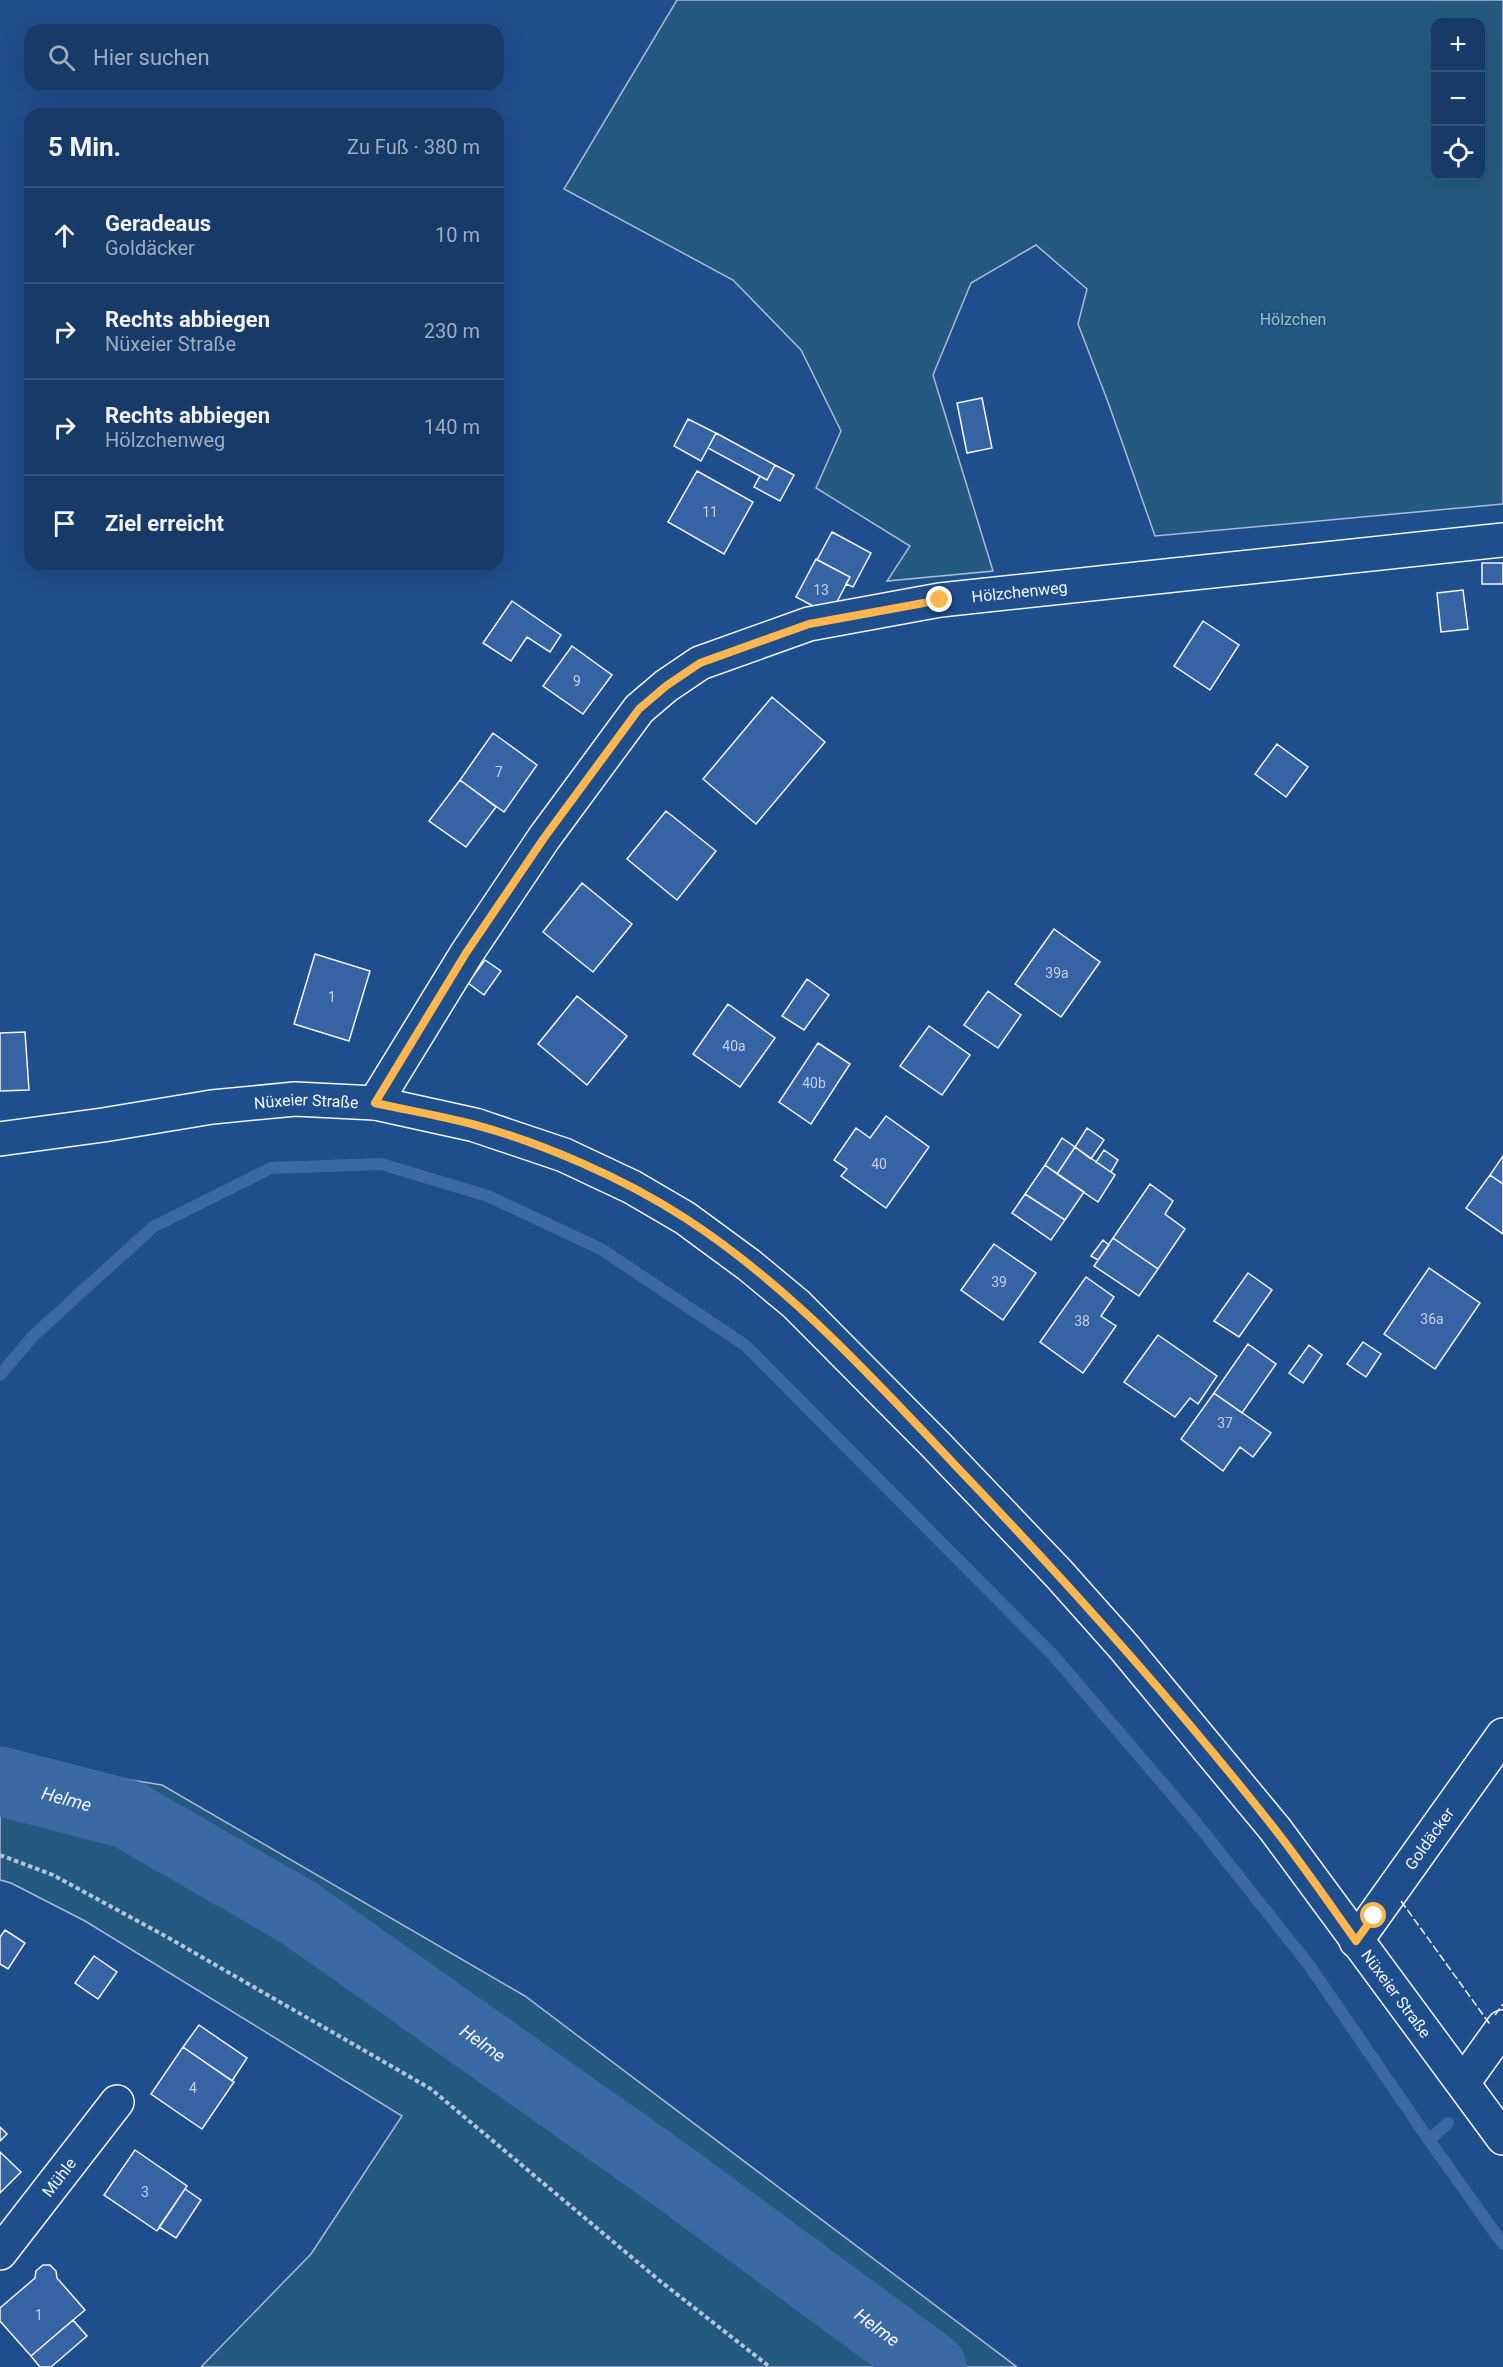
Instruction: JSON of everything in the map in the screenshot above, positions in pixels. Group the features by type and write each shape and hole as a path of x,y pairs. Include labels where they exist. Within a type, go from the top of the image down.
{"street":[{"name":"Hölzchenweg","path":"375,1103 466,953 544,838 639,709 666,686 700,663 809,624 940,600 1503,540"},
{"name":"Nüxeier Straße","path":"0,1139 224,1106 295,1099 375,1103 474,1125 564,1155 632,1188 685,1218 749,1265 796,1304 959,1468 1124,1647 1275,1829 1503,2138"},
{"name":"Goldäcker","path":"1356,1941 1503,1736"},
{"path":"1463,2084 1503,2027"},
{"name":"Mühle","path":"0,2253 117,2102"}],"path":[{"path":"0,1855 53,1875 167,1937 430,2089 660,2281 770,2367"}],"green space":[{"name":"Hölzchen","path":"677,0 1503,0 1503,504 1155,536 1078,324 1087,289 1036,245 971,283 933,375 993,571 887,581 910,546 816,488 841,431 801,350 733,280 564,189"},
{"path":"0,1759 162,1785 525,1996 1017,2367 201,2367 311,2254 402,2116 85,1921 11,1883 0,1880"}],"building":[{"path":"982,398 992,448 967,453 957,403"},
{"path":"688,419 716,433 701,461 674,446"},
{"path":"716,433 775,465 767,480 708,448"},
{"path":"775,465 794,475 780,501 754,487 760,476 767,480"},
{"path":"697,471 753,502 724,554 668,522"},
{"path":"832,532 871,553 853,587 846,584 850,577 817,560"},
{"path":"816,559 850,577 830,615 796,597"},
{"path":"1482,563 1503,563 1503,584 1482,584"},
{"path":"1463,590 1468,629 1441,632 1437,593"},
{"path":"512,601 561,635 550,652 527,637 511,661 483,643"},
{"path":"1203,621 1239,645 1210,690 1174,666"},
{"path":"572,646 612,675 583,714 543,686"},
{"path":"772,697 825,742 756,824 703,779"},
{"path":"493,733 537,765 504,812 460,780"},
{"path":"1277,744 1308,767 1286,797 1255,774"},
{"path":"460,780 496,807 466,847 429,821"},
{"path":"666,811 716,851 677,900 627,859"},
{"path":"582,883 632,924 593,972 543,932"},
{"path":"1054,929 1100,962 1061,1017 1015,984"},
{"path":"315,954 370,971 349,1041 294,1024"},
{"path":"485,960 501,971 484,995 468,983"},
{"path":"807,979 829,995 804,1030 782,1016"},
{"path":"988,991 1021,1015 998,1048 964,1025"},
{"path":"577,996 627,1036 587,1085 538,1044"},
{"path":"728,1004 775,1038 740,1087 693,1054"},
{"path":"929,1026 970,1055 942,1095 900,1066"},
{"path":"25,1032 29,1090 0,1091 0,1033"},
{"path":"818,1043 850,1064 811,1124 779,1102"},
{"path":"886,1116 929,1147 886,1208 841,1176 847,1169 834,1160 856,1128 870,1138"},
{"path":"1087,1128 1104,1140 1091,1159 1075,1147"},
{"path":"1062,1138 1075,1147 1057,1174 1045,1165"},
{"path":"1075,1147 1115,1175 1098,1202 1057,1174"},
{"path":"1104,1150 1118,1160 1111,1172 1096,1162"},
{"path":"1503,1156 1503,1184 1490,1175"},
{"path":"1045,1165 1084,1192 1065,1220 1025,1194"},
{"path":"1490,1175 1503,1184 1503,1234 1466,1208"},
{"path":"1150,1184 1173,1201 1165,1214 1185,1229 1158,1269 1113,1238"},
{"path":"1025,1194 1065,1220 1051,1240 1012,1213"},
{"path":"1113,1238 1158,1269 1139,1296 1094,1266"},
{"path":"1103,1240 1109,1245 1098,1260 1091,1256"},
{"path":"994,1244 1036,1273 1003,1320 961,1290"},
{"path":"1429,1268 1480,1303 1435,1369 1384,1334"},
{"path":"1248,1273 1272,1290 1239,1337 1214,1321"},
{"path":"1086,1277 1114,1297 1101,1316 1116,1326 1083,1373 1040,1342"},
{"path":"1158,1335 1217,1376 1198,1404 1190,1398 1175,1417 1124,1382"},
{"path":"1363,1342 1381,1354 1366,1377 1347,1364"},
{"path":"1248,1344 1276,1364 1242,1413 1214,1393"},
{"path":"1309,1345 1322,1355 1303,1383 1289,1373"},
{"path":"1214,1393 1271,1433 1253,1457 1240,1447 1223,1471 1181,1439"},
{"path":"5,1930 25,1943 8,1969 0,1964 0,1937"},
{"path":"94,1956 117,1972 98,1999 75,1983"},
{"path":"199,2025 247,2058 232,2081 183,2047"},
{"path":"183,2047 234,2082 202,2129 151,2094"},
{"path":"0,2127 7,2134 0,2141"},
{"path":"135,2150 187,2186 157,2231 104,2195"},
{"path":"0,2152 21,2172 0,2193"},
{"path":"185,2189 201,2200 176,2238 159,2227"},
{"path":"43,2265 50,2265 56,2271 57,2278 85,2310 31,2356 0,2321 0,2308 35,2278 36,2271"},
{"path":"73,2320 87,2336 51,2367 40,2367 31,2356"}],"waterway":[{"path":"0,1375 33,1336 153,1227 271,1168 381,1164 488,1196 601,1249 745,1345 1053,1655 1194,1820 1309,1965 1429,2140"},
{"name":"Helme","path":"0,1781 127,1814 299,1913 668,2173 932,2367"},
{"path":"1448,2123 1429,2140 1503,2244"}],"fence":[{"path":"1401,1901 1490,2022"},
{"path":"1495,2015 1503,2004"}],"route":[{"path":"940,600 809,624 700,663 666,686 639,709 544,838 466,953 375,1103 474,1125 564,1155 632,1188 685,1218 749,1265 796,1304 838,1344 1059,1574 1124,1647 1275,1829 1356,1941 1374,1916"}]}
